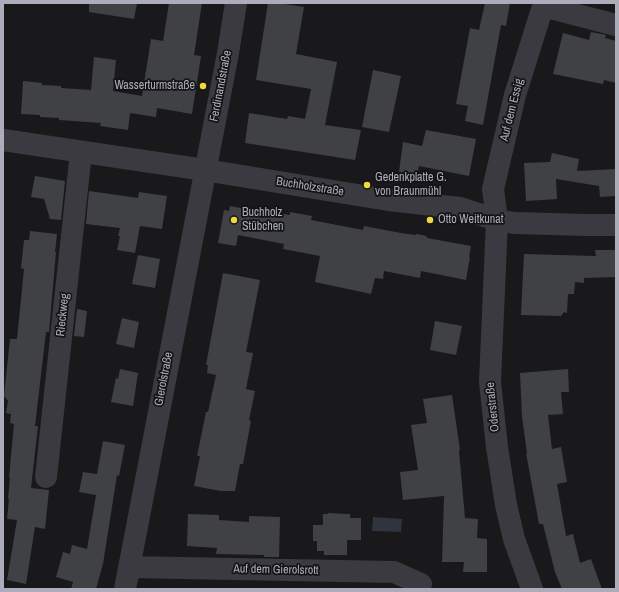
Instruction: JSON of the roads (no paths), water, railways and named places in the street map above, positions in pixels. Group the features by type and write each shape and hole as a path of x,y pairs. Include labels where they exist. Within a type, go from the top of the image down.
{"street":[{"name":"Ferdinandstraße","path":"205,170 236,3"},
{"path":"544,4 616,25"},
{"name":"Auf dem Essig","path":"497,220 494,189 515,95 544,4"},
{"name":"Buchholzstraße","path":"3,140 205,170 388,200 460,208 497,220 514,223 616,225"},
{"name":"Rieckweg","path":"46,477 81,152"},
{"name":"Gierolstraße","path":"125,589 205,170"},
{"name":"Oderstraße","path":"497,220 490,382 497,447 506,505 514,539 532,589"},
{"name":"Auf dem Gierolsrott","path":"129,567 394,572 421,584"}],"place":[{"name":"Wasserturmstraße","path":"203,86"},
{"name":"Gedenkplatte G. von Braunmühl","path":"367,185"},
{"name":"Buchholz Stübchen","path":"234,220"},
{"name":"Otto Weitkunat","path":"430,220"}]}
